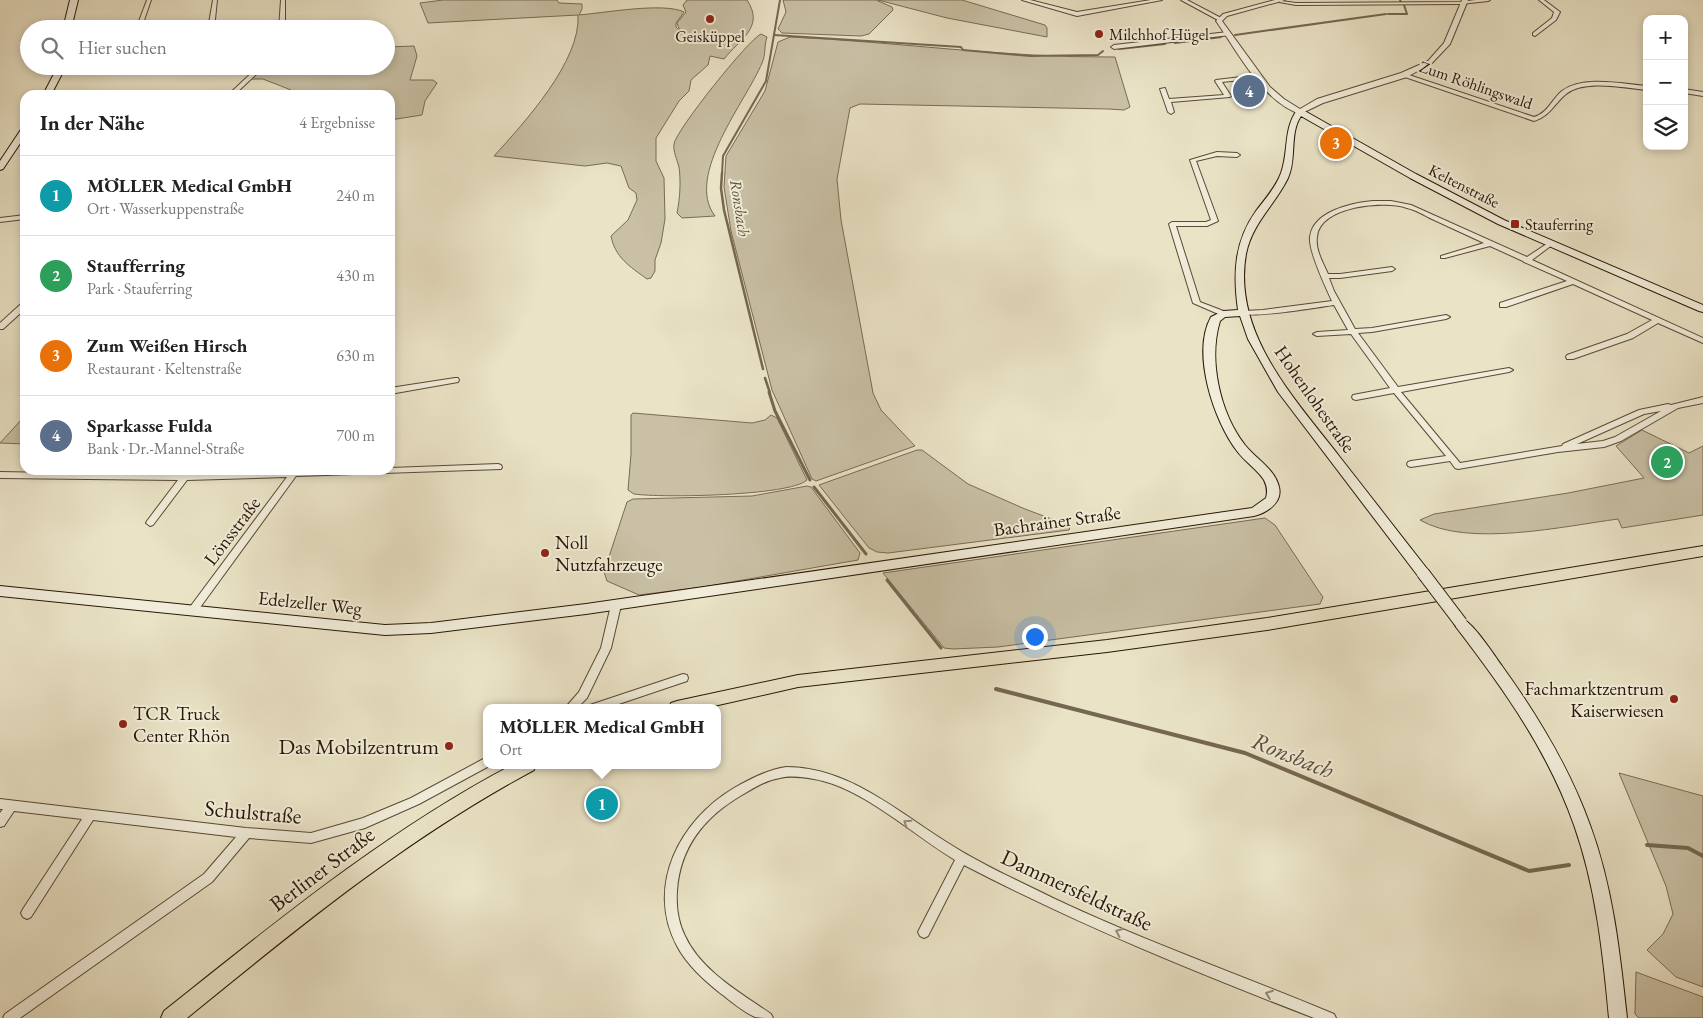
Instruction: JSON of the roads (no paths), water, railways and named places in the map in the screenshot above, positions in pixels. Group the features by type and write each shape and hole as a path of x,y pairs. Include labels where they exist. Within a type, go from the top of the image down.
{"highway":[{"path":"694,704 760,688 798,682 1108,646 1267,624 1703,551"},
{"name":"Berliner Straße","path":"171,1018 363,866 438,815 520,769"}],"main road":[{"path":"69,20 74,0"},
{"path":"50,90 57,75"},
{"name":"Keltenstraße","path":"1300,112 1440,191 1550,244 1703,309"},
{"name":"Hohenlohestraße","path":"1300,112 1292,125 1291,152 1287,170 1277,189 1255,218 1243,245 1239,276 1244,313 1258,349 1279,384 1461,623 1528,715 1573,800 1596,872 1606,914 1617,1014"},
{"path":"0,167 20,137"},
{"path":"1223,314 1244,313"},
{"name":"Bachrainer Straße","path":"616,605 1246,513 1262,509 1271,500 1273,488 1266,475 1240,448 1231,434 1215,388 1211,362 1211,336 1215,319 1223,314"},
{"name":"Edelzeller Weg","path":"0,591 385,630 431,628 616,605"}],"street":[{"path":"141,20 149,0"},
{"path":"212,20 215,0"},
{"path":"282,20 283,0"},
{"path":"1024,0 1077,14 1160,0"},
{"path":"1183,0 1220,19"},
{"path":"1220,19 1229,14 1282,1 1296,4 1488,0"},
{"path":"1535,34 1554,19 1557,12 1541,0"},
{"path":"1220,19 1219,24 1271,93 1300,112 1320,101 1404,75 1430,62 1442,51 1452,35 1465,1"},
{"path":"1114,47 1228,34"},
{"path":"236,90 252,75"},
{"name":"Zum Röhlingswald","path":"1404,75 1534,119 1544,115 1568,89 1573,87 1594,85 1643,88"},
{"path":"1167,101 1228,96 1218,82 1258,77"},
{"path":"1163,89 1171,112"},
{"path":"1688,92 1703,94"},
{"path":"1223,314 1197,303 1172,224 1207,224 1215,221 1193,160 1218,154 1237,155"},
{"path":"1676,406 1618,439 1584,447 1558,449 1458,466 1365,352 1334,303 1314,245 1315,230 1325,218 1349,207 1380,203 1409,206 1703,342"},
{"path":"0,220 20,218"},
{"path":"1442,257 1489,244"},
{"path":"1526,261 1550,244"},
{"path":"1324,276 1340,276 1392,269"},
{"path":"1503,305 1572,282"},
{"path":"1244,313 1334,303"},
{"path":"0,326 20,309"},
{"path":"1317,334 1353,332 1423,323 1446,318"},
{"path":"1570,356 1630,336 1656,321"},
{"path":"1356,397 1509,370"},
{"path":"395,390 455,380"},
{"path":"1558,449 1642,412 1703,400"},
{"path":"1411,464 1452,458"},
{"path":"395,470 498,467"},
{"path":"0,475 20,472"},
{"path":"169,475 185,477 229,475"},
{"name":"Lönsstraße","path":"193,610 292,475"},
{"path":"150,523 185,477"},
{"path":"574,704 583,695 606,648 616,605"},
{"path":"606,704 683,678"},
{"name":"Schulstraße","path":"6,805 246,833 311,838 365,823 415,801 483,764"},
{"path":"767,1018 722,988 697,964 681,942 671,911 671,878 679,853 693,829 710,810 730,795 756,781 786,772 819,776"},
{"name":"Dammersfeldstraße","path":"819,776 852,787 962,858 1063,908 1172,955 1330,1018"},
{"path":"0,822 6,805"},
{"path":"27,913 90,815"},
{"path":"9,1018 208,878 246,833"},
{"path":"924,932 962,858"}],"waterway":[{"name":"Ronsbach","path":"722,174 723,156 766,81 780,0"},
{"path":"1388,14 1407,14 1404,5"},
{"path":"1235,35 1386,14"},
{"path":"774,35 961,47 963,50 1030,56 1098,55 1103,51"},
{"path":"1175,43 1221,37"},
{"path":"1119,49 1165,44"},
{"name":"Ronsbach","path":"722,173 721,188 724,210 763,369"},
{"name":"Ronsbach","path":"765,378 770,393"},
{"name":"Ronsbach","path":"769,392 775,411 810,480"},
{"name":"Ronsbach","path":"814,487 866,554"},
{"name":"Ronsbach","path":"887,580 941,648"},
{"name":"Ronsbach","path":"996,689 1245,753 1529,871 1569,865"},
{"name":"Ronsbach","path":"1647,845 1688,848 1703,856"}],"place":[{"name":"Geisküppel","path":"710,19"},
{"name":"Milchhof Hügel","path":"1099,34"},
{"name":"Sparkasse Fulda","path":"1249,91"},
{"name":"Zum Weißen Hirsch","path":"1336,143"},
{"name":"Stauferring","path":"1515,224"},
{"name":"Staufferring","path":"1667,462"},
{"name":"Noll Nutzfahrzeuge","path":"545,553"},
{"name":"Fachmarktzentrum Kaiserwiesen","path":"1674,699"},
{"name":"TCR Truck Center Rhön","path":"123,724"},
{"name":"Das Mobilzentrum","path":"449,746"},
{"name":"MÖLLER Medical GmbH","path":"602,804"}]}
